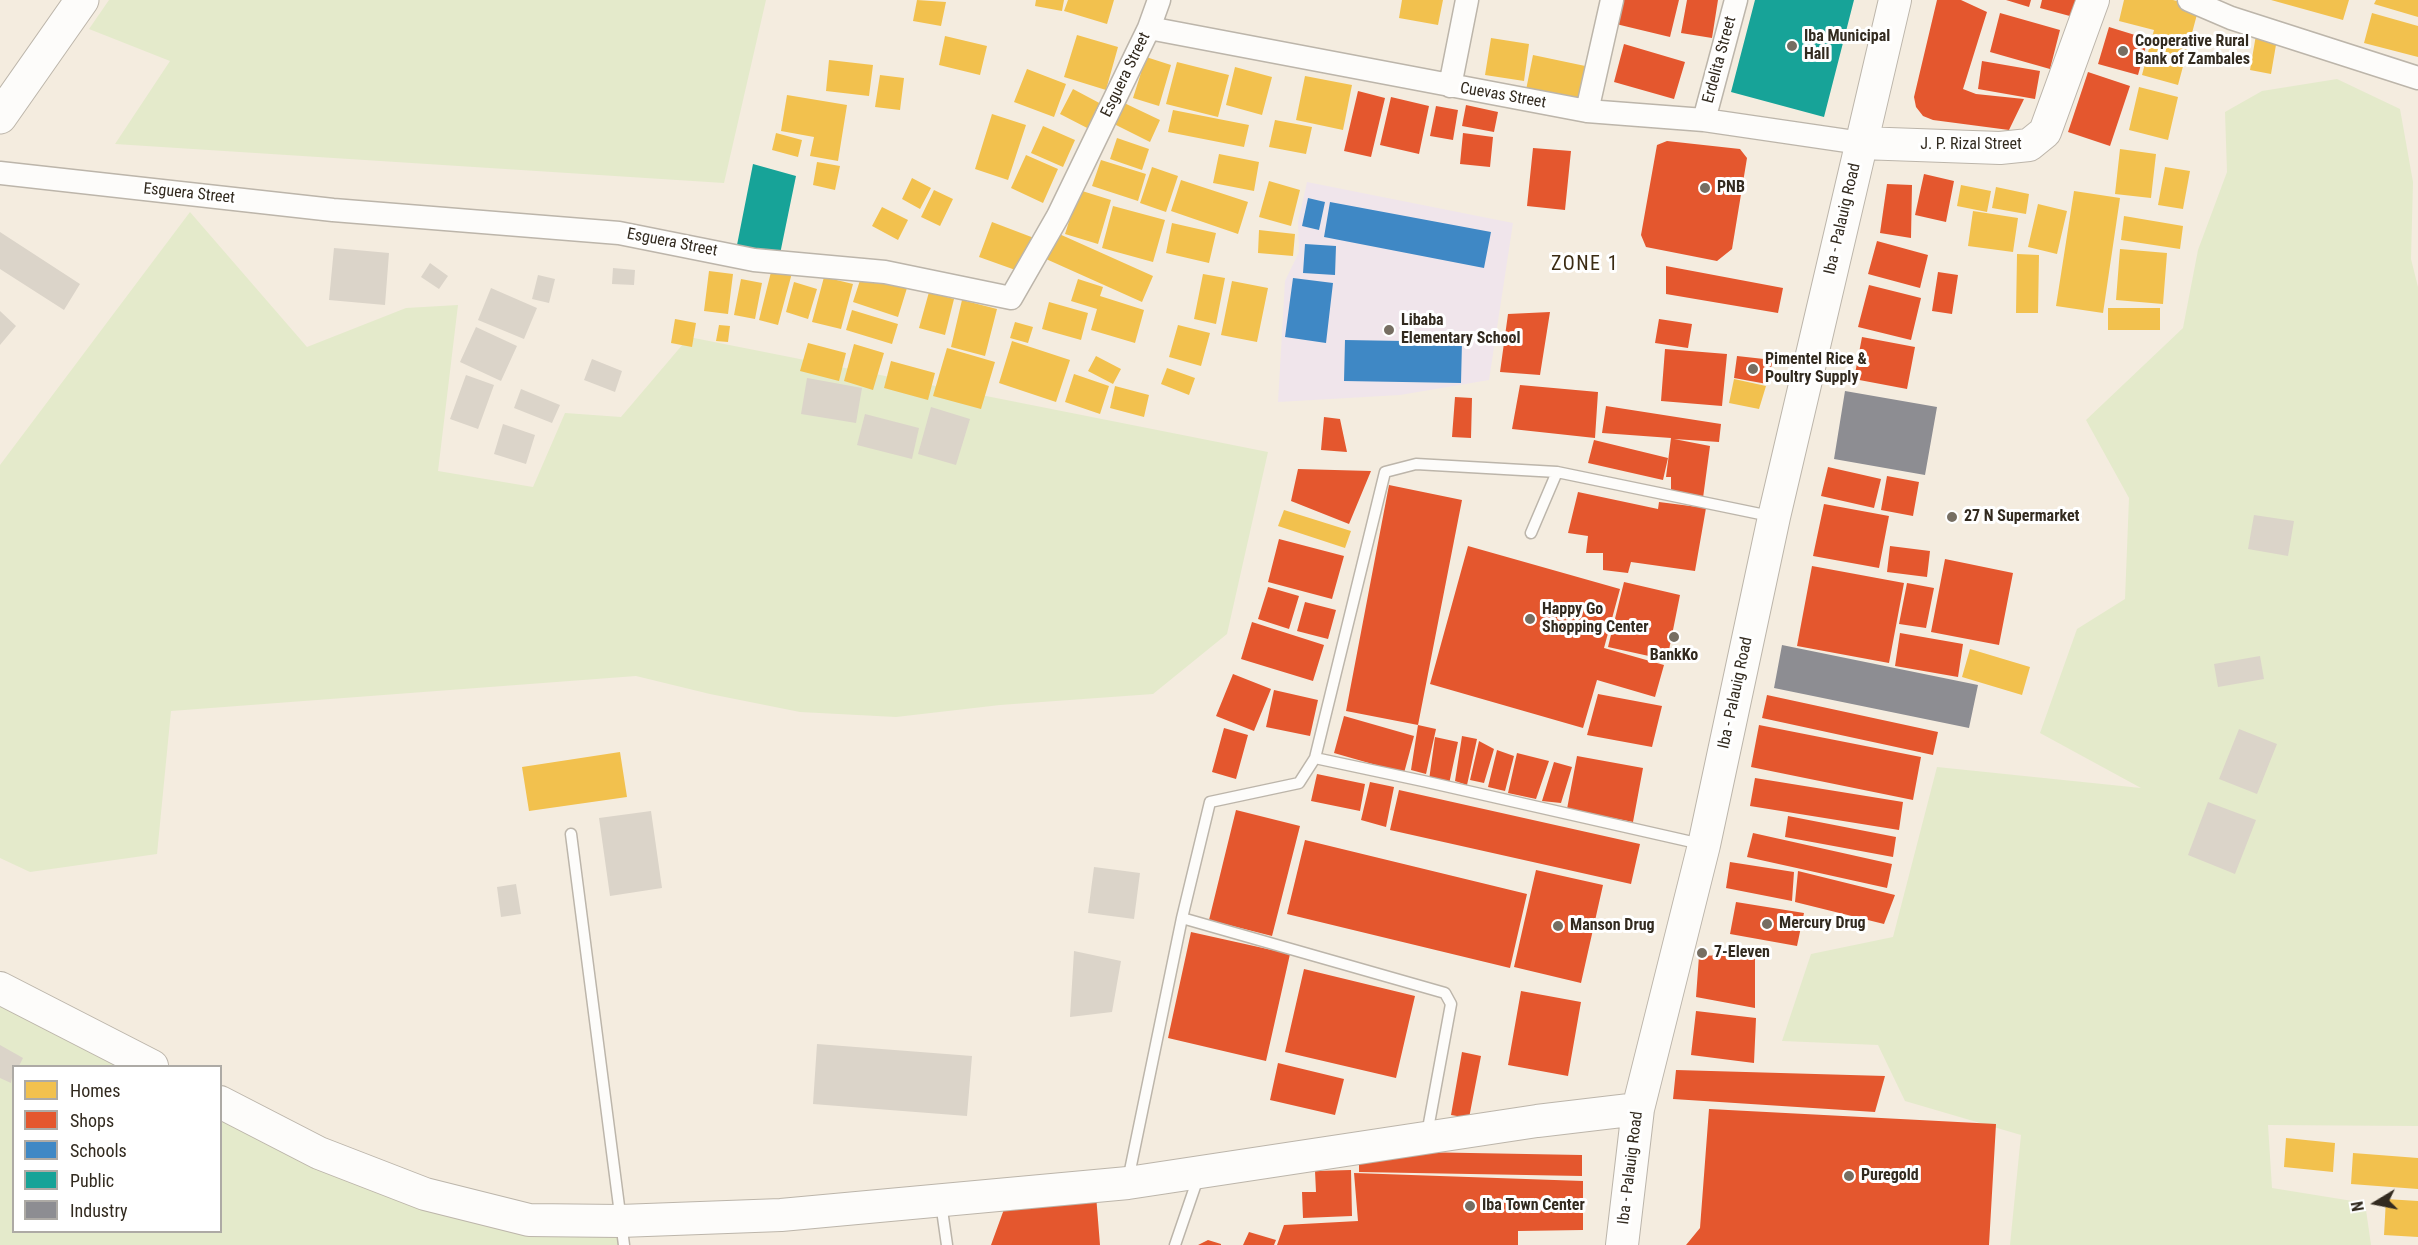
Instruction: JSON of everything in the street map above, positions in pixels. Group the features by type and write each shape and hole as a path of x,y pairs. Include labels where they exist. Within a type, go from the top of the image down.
{"main road":[{"path":"0,117 82,0"},
{"name":"Iba - Palauig Road","path":"1622,1245 1638,1109 1704,845 1774,517 1894,0"},
{"name":"J. P. Rizal Street","path":"1861,143 2000,148 2029,145 2045,132 2050,112 2064,81 2093,0"},
{"path":"0,988 150,1065"},
{"path":"222,1103 319,1153 425,1194 529,1220 622,1233 781,1215 1128,1183 1638,1109"}],"street":[{"name":"Esguera Street","path":"0,173 333,210 619,233 754,260 885,272 1011,297 1058,216 1149,28 1160,0"},
{"path":"1450,86 1467,0"},
{"path":"1587,111 1612,0"},
{"name":"Erdelita Street","path":"1704,120 1736,0"},
{"path":"2189,0 2234,9 2418,78"},
{"name":"Cuevas Street","path":"1149,28 1587,111 1704,120 1861,143"}],"lane":[{"path":"1128,1183 1182,918 1210,802 1299,783 1315,758 1384,472 1416,464 1557,472 1774,517"},
{"path":"1531,533 1557,472"},
{"path":"1315,758 1704,845"},
{"path":"572,834 622,1233"},
{"path":"1182,918 1445,993 1451,1004 1426,1138"},
{"path":"1175,1245 1200,1172"},
{"path":"941,1200 947,1245"}],"shaded area":[{"name":"Libaba Elementary School","path":"1307,182 1513,223 1489,380 1400,395 1278,402 1285,281 1299,252 1298,222"}],"green space":[{"path":"109,0 766,0 724,183 115,144 170,61 89,29"},
{"path":"2337,79 2400,109 2413,182 2411,259 2418,287 2418,1126 2268,1125 2272,1188 2365,1203 2371,1245 2010,1245 2021,1135 1905,1101 1878,1045 1782,1041 1811,954 1893,937 1937,767 2141,788 2040,733 2077,629 2125,599 2129,498 2086,420 2183,328 2198,250 2227,172 2225,112 2262,91"},
{"path":"190,212 307,347 406,308 458,305 438,471 533,487 565,413 621,417 689,337 1268,452 1227,634 1153,694 1000,705 896,717 800,712 636,676 171,711 157,854 30,872 0,858 0,465"},
{"path":"0,988 150,1065 12,1065 12,1233 222,1233 222,1102 425,1194 620,1221 624,1245 0,1245"}],"building: Homes":[{"path":"917,0 946,2 941,26 913,21"},
{"path":"1036,0 1064,0 1062,11 1035,6"},
{"path":"1068,0 1114,0 1107,24 1064,11"},
{"path":"1402,0 1443,0 1438,25 1399,18"},
{"path":"2124,0 2173,0 2199,7 2178,85 2142,75 2154,30 2119,21"},
{"path":"2271,0 2349,0 2343,20"},
{"path":"2376,0 2418,0 2418,17 2374,4"},
{"path":"2372,13 2418,26 2418,57 2364,43"},
{"path":"1077,35 1118,47 1106,90 1064,77"},
{"path":"2256,35 2277,39 2271,74 2250,70"},
{"path":"945,36 987,46 980,75 939,65"},
{"path":"1491,38 1529,44 1524,81 1485,75"},
{"path":"1533,55 1590,67 1583,102 1526,90"},
{"path":"1146,57 1171,65 1159,106 1133,98"},
{"path":"829,60 873,65 869,96 826,91"},
{"path":"1177,62 1229,75 1218,117 1166,104"},
{"path":"1235,67 1272,77 1262,115 1226,105"},
{"path":"1027,69 1066,84 1054,117 1014,102"},
{"path":"880,75 904,78 900,110 875,107"},
{"path":"1305,76 1352,85 1343,130 1296,120"},
{"path":"2139,87 2178,97 2168,140 2129,130"},
{"path":"1073,89 1105,106 1093,131 1060,114"},
{"path":"787,95 847,105 838,161 810,156 814,137 781,131"},
{"path":"1120,101 1160,120 1150,142 1110,122"},
{"path":"1173,110 1249,125 1244,147 1168,132"},
{"path":"992,114 1026,125 1008,180 975,169"},
{"path":"1275,120 1312,127 1306,154 1269,147"},
{"path":"1043,126 1075,140 1063,167 1031,153"},
{"path":"776,133 802,140 798,157 772,150"},
{"path":"1117,138 1149,149 1142,170 1110,159"},
{"path":"2120,149 2156,154 2151,198 2115,194"},
{"path":"1219,154 1259,162 1254,191 1213,183"},
{"path":"1026,155 1058,169 1043,203 1011,188"},
{"path":"1101,160 1146,174 1138,201 1092,186"},
{"path":"817,162 840,166 835,190 813,185"},
{"path":"1152,167 1178,176 1166,212 1140,203"},
{"path":"2165,167 2190,171 2183,209 2158,205"},
{"path":"912,178 931,188 920,209 902,199"},
{"path":"1181,180 1248,202 1238,234 1171,211"},
{"path":"1269,181 1300,190 1291,226 1259,217"},
{"path":"1961,185 1991,191 1987,212 1957,206"},
{"path":"1996,187 2029,194 2026,214 1992,208"},
{"path":"934,190 953,199 940,226 921,217"},
{"path":"1079,190 1111,200 1098,244 1065,234"},
{"path":"2074,191 2120,198 2103,313 2056,306"},
{"path":"2038,204 2067,211 2057,254 2028,247"},
{"path":"1113,206 1165,220 1153,262 1102,248"},
{"path":"882,207 908,220 898,240 872,226"},
{"path":"1973,211 2018,218 2013,252 1968,246"},
{"path":"2124,216 2183,226 2180,249 2121,240"},
{"path":"992,222 1034,238 1021,272 979,257"},
{"path":"1172,223 1216,233 1209,263 1166,253"},
{"path":"1259,230 1295,234 1293,256 1258,253"},
{"path":"1057,233 1153,276 1142,302 1046,259"},
{"path":"2120,249 2167,253 2163,304 2116,300"},
{"path":"2017,254 2039,255 2038,313 2016,313"},
{"path":"772,268 792,273 778,325 759,320"},
{"path":"709,271 733,274 728,314 704,311"},
{"path":"862,274 907,288 898,317 853,302"},
{"path":"1203,274 1225,278 1216,324 1194,319"},
{"path":"824,277 853,284 841,329 812,322"},
{"path":"741,279 762,283 755,319 734,315"},
{"path":"1078,279 1103,287 1100,296 1144,310 1135,343 1091,330 1097,309 1071,301"},
{"path":"1232,281 1268,288 1257,342 1221,335"},
{"path":"794,282 817,289 808,319 786,312"},
{"path":"929,292 954,299 945,335 919,328"},
{"path":"962,300 997,309 985,356 951,347"},
{"path":"1049,302 1088,313 1081,340 1042,329"},
{"path":"2108,308 2160,308 2160,330 2108,330"},
{"path":"852,310 898,324 892,344 846,330"},
{"path":"675,319 696,323 692,347 671,343"},
{"path":"1015,322 1033,327 1028,343 1010,338"},
{"path":"719,325 730,326 728,342 716,341"},
{"path":"1178,325 1210,333 1201,366 1169,357"},
{"path":"1012,341 1070,360 1056,402 999,383"},
{"path":"808,343 846,353 839,381 800,371"},
{"path":"854,344 884,353 873,390 844,381"},
{"path":"947,348 995,362 981,409 933,396"},
{"path":"1096,356 1121,369 1113,384 1088,371"},
{"path":"891,361 935,373 928,400 884,388"},
{"path":"1167,368 1195,378 1189,395 1161,384"},
{"path":"1074,374 1109,386 1100,414 1065,402"},
{"path":"1734,379 1766,386 1759,409 1729,403"},
{"path":"1115,386 1149,395 1144,417 1110,408"},
{"path":"1284,510 1351,531 1345,548 1278,526"},
{"path":"1970,649 2030,667 2022,695 1962,677"},
{"path":"620,752 627,797 529,811 522,767"},
{"path":"2286,1138 2335,1143 2333,1172 2284,1167"},
{"path":"2353,1153 2418,1158 2418,1189 2351,1184"},
{"path":"2386,1199 2418,1201 2418,1237 2384,1235"}],"building: Shops":[{"path":"1622,0 1679,0 1670,37 1616,24"},
{"path":"1687,0 1718,0 1712,38 1681,33"},
{"path":"1937,0 1961,0 1987,12 1963,89 1976,94 2024,99 2009,130 1933,120 1923,116 1916,107 1914,97"},
{"path":"2006,0 2031,0 2029,7"},
{"path":"2042,0 2086,0 2081,19 2040,8"},
{"path":"2000,13 2060,30 2050,69 1990,52"},
{"name":"Cooperative Rural Bank of Zambales","path":"2109,27 2148,39 2138,75 2098,64"},
{"path":"1624,44 1685,62 1674,99 1614,82"},
{"path":"1982,61 2040,71 2035,99 1978,89"},
{"path":"2088,72 2130,86 2110,146 2068,132"},
{"path":"1358,91 1385,98 1371,157 1344,151"},
{"path":"1391,97 1429,106 1419,154 1380,145"},
{"path":"1466,105 1498,112 1494,132 1462,126"},
{"path":"1436,106 1458,110 1453,140 1430,136"},
{"path":"1463,133 1493,137 1490,167 1460,164"},
{"path":"1667,141 1740,149 1747,158 1732,249 1717,261 1646,247 1641,235 1657,145"},
{"path":"1533,148 1571,151 1565,210 1527,206"},
{"path":"1924,174 1954,181 1946,222 1915,215"},
{"path":"1887,184 1912,185 1911,238 1880,233"},
{"path":"1877,241 1928,255 1920,288 1868,274"},
{"path":"1666,266 1783,288 1778,313 1666,294"},
{"path":"1938,272 1958,275 1952,314 1932,311"},
{"path":"1869,285 1921,298 1911,340 1858,327"},
{"path":"1550,312 1540,375 1500,372 1508,314"},
{"path":"1659,319 1692,324 1688,348 1655,343"},
{"path":"1862,337 1915,347 1907,389 1854,379"},
{"path":"1665,349 1727,354 1722,406 1661,401"},
{"name":"Pimentel Rice & Poultry Supply","path":"1737,356 1773,360 1767,384 1734,378"},
{"path":"1520,385 1598,392 1595,438 1512,429"},
{"path":"1455,397 1472,398 1471,438 1452,437"},
{"path":"1606,406 1721,424 1719,442 1674,439 1710,446 1703,498 1671,491 1671,477 1666,477 1671,438 1602,433"},
{"path":"1324,417 1340,419 1347,452 1321,450"},
{"path":"1594,440 1668,458 1663,480 1588,463"},
{"path":"1828,467 1881,479 1874,508 1821,496"},
{"path":"1298,469 1371,471 1349,524 1291,501"},
{"path":"1887,476 1919,482 1913,516 1881,510"},
{"path":"1389,485 1462,500 1418,725 1346,711"},
{"path":"1578,492 1658,509 1659,502 1706,508 1695,571 1631,562 1628,573 1603,570 1603,553 1586,553 1588,536 1568,533"},
{"path":"1824,504 1889,516 1879,568 1813,556"},
{"path":"1279,539 1344,556 1332,599 1268,582"},
{"name":"Happy Go Shopping Center","path":"1468,546 1620,589 1604,648 1664,665 1655,697 1597,680 1583,728 1430,684"},
{"path":"1890,546 1930,551 1927,577 1887,572"},
{"path":"1945,559 2013,573 1999,645 1931,632"},
{"path":"1812,566 1904,583 1889,663 1797,646"},
{"path":"1624,582 1680,595 1667,660 1608,647"},
{"path":"1907,583 1934,588 1926,628 1899,624"},
{"path":"1268,587 1299,596 1289,629 1258,619"},
{"path":"1305,602 1336,610 1328,639 1297,631"},
{"path":"1252,622 1324,645 1313,681 1241,659"},
{"path":"1900,633 1963,644 1958,677 1895,666"},
{"path":"1233,674 1271,689 1254,731 1216,716"},
{"path":"1274,690 1318,700 1310,736 1266,727"},
{"path":"1598,694 1662,706 1652,747 1587,735"},
{"path":"1767,695 1938,732 1933,755 1762,718"},
{"path":"1344,716 1414,736 1404,773 1334,753"},
{"path":"1418,725 1436,729 1426,774 1411,770"},
{"path":"1759,725 1921,757 1913,800 1751,767"},
{"path":"1224,728 1248,735 1236,779 1212,772"},
{"path":"1462,736 1477,739 1467,785 1455,781"},
{"path":"1435,737 1458,742 1449,784 1429,780"},
{"path":"1479,741 1494,749 1484,783 1470,780"},
{"path":"1497,750 1514,756 1505,791 1488,787"},
{"path":"1517,753 1549,761 1536,799 1508,793"},
{"path":"1577,756 1643,768 1633,822 1567,809"},
{"path":"1554,762 1572,767 1561,803 1542,801"},
{"path":"1317,774 1365,784 1360,811 1311,801"},
{"path":"1755,778 1903,802 1899,830 1750,806"},
{"path":"1370,782 1394,787 1386,827 1361,820"},
{"path":"1399,790 1640,844 1631,884 1390,830"},
{"path":"1236,810 1300,826 1272,936 1209,920"},
{"path":"1788,816 1896,837 1893,857 1785,837"},
{"path":"1753,833 1892,864 1887,888 1747,857"},
{"path":"1305,840 1527,894 1510,968 1287,914"},
{"path":"1730,862 1794,872 1792,901 1726,888"},
{"name":"Manson Drug","path":"1536,870 1603,885 1581,983 1514,967"},
{"path":"1798,871 1895,895 1884,924 1795,902"},
{"name":"Mercury Drug","path":"1736,902 1804,913 1797,946 1730,934"},
{"path":"1191,932 1290,954 1266,1061 1168,1038"},
{"path":"1755,954 1755,1008 1696,997 1699,956"},
{"path":"1304,969 1415,996 1396,1078 1285,1052"},
{"path":"1521,991 1581,1002 1568,1076 1508,1065"},
{"path":"1696,1011 1756,1018 1754,1063 1691,1055"},
{"path":"1462,1052 1481,1056 1469,1118 1451,1115"},
{"path":"1278,1063 1344,1079 1335,1115 1270,1100"},
{"path":"1676,1070 1885,1076 1875,1112 1673,1099"},
{"name":"Puregold","path":"1709,1109 1996,1124 1989,1245 1686,1245 1700,1228"},
{"path":"1359,1151 1582,1155 1582,1176 1359,1172"},
{"path":"1351,1170 1352,1216 1303,1218 1302,1192 1316,1192 1315,1171"},
{"name":"Iba Town Center","path":"1354,1173 1583,1181 1583,1230 1518,1231 1518,1245 1277,1245 1284,1225 1358,1221"},
{"path":"1096,1195 1100,1245 991,1245 1007,1201"},
{"path":"1249,1232 1276,1240 1274,1245 1243,1245"},
{"path":"1208,1240 1221,1244 1221,1245 1198,1245"}],"building: Schools":[{"path":"1308,198 1325,202 1319,230 1302,226"},
{"path":"1330,202 1491,232 1484,268 1324,237"},
{"path":"1305,244 1336,246 1335,275 1303,273"},
{"path":"1293,278 1333,283 1326,343 1285,337"},
{"path":"1345,340 1462,342 1461,383 1344,381"}],"building: Public":[{"name":"Iba Municipal Hall","path":"1755,0 1854,0 1824,117 1731,92"},
{"path":"753,164 796,176 780,254 736,250"}],"building: Industry":[{"path":"1845,391 1937,407 1925,475 1834,459"},
{"path":"1782,645 1978,685 1969,728 1774,688"}],"building: Other":[{"path":"0,232 80,284 64,310 0,269"},
{"path":"334,248 389,253 385,305 329,300"},
{"path":"430,263 448,276 439,289 421,277"},
{"path":"613,268 635,270 634,285 612,284"},
{"path":"538,275 555,279 549,303 532,299"},
{"path":"491,288 537,308 524,339 478,320"},
{"path":"0,311 16,326 0,345"},
{"path":"476,327 517,346 501,381 460,362"},
{"path":"592,359 622,371 615,392 584,380"},
{"path":"466,375 494,385 478,429 450,419"},
{"path":"807,378 862,388 856,423 801,414"},
{"path":"521,389 560,405 552,423 514,408"},
{"path":"931,407 970,419 956,465 918,454"},
{"path":"865,414 919,428 912,459 857,445"},
{"path":"503,424 535,435 526,464 494,454"},
{"path":"2254,515 2294,521 2288,556 2248,549"},
{"path":"2260,656 2264,679 2218,687 2214,664"},
{"path":"2239,729 2277,744 2257,794 2219,779"},
{"path":"2208,802 2256,820 2235,874 2188,855"},
{"path":"651,811 662,888 610,896 599,818"},
{"path":"1094,867 1140,873 1134,919 1088,913"},
{"path":"516,884 521,914 501,917 497,887"},
{"path":"1074,951 1121,961 1112,1012 1070,1017"},
{"path":"817,1044 972,1056 967,1116 813,1104"},
{"path":"0,1045 23,1058 20,1065 12,1065 11,1083 0,1078"}],"place":[{"name":"Iba Municipal Hall","path":"1792,46"},
{"name":"Cooperative Rural Bank of Zambales","path":"2123,51"},
{"name":"PNB","path":"1705,188"},
{"name":"Libaba Elementary School","path":"1389,330"},
{"name":"Pimentel Rice & Poultry Supply","path":"1753,369"},
{"name":"27 N Supermarket","path":"1952,517"},
{"name":"Happy Go Shopping Center","path":"1530,619"},
{"name":"BankKo","path":"1674,637"},
{"name":"Mercury Drug","path":"1767,924"},
{"name":"Manson Drug","path":"1558,926"},
{"name":"7-Eleven","path":"1702,953"},
{"name":"Puregold","path":"1849,1176"},
{"name":"Iba Town Center","path":"1470,1206"}],"district":[{"name":"ZONE 1","path":"1585,265"}]}
